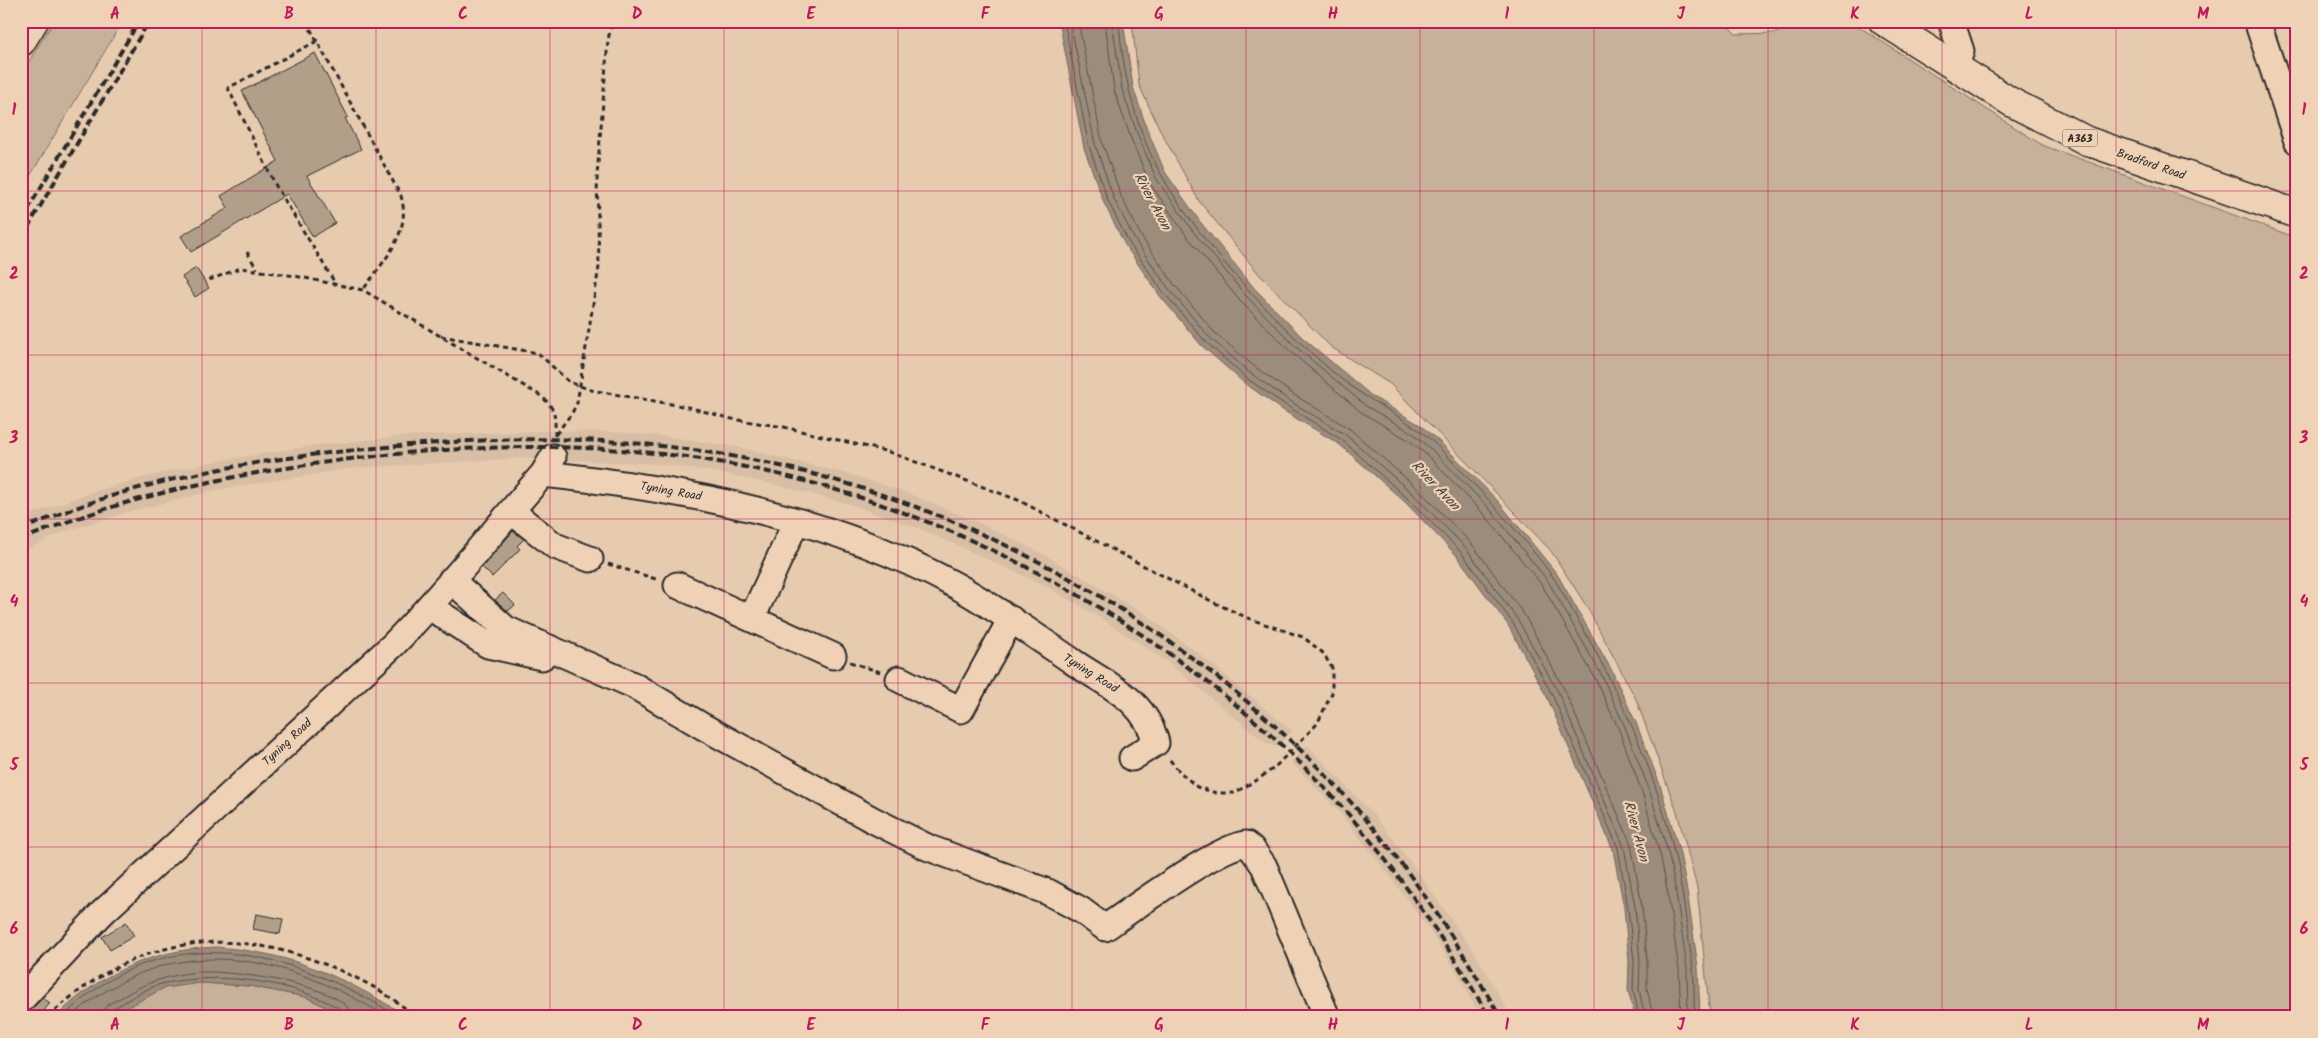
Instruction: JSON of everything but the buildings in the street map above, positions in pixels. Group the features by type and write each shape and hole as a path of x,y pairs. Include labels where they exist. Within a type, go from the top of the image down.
{"main road":[{"path":"21,42 34,21"},
{"name":"Bradford Road","path":"1883,21 2011,102 2087,141 2297,214"}],"street":[{"path":"1951,21 1961,51 1956,68"},
{"path":"2257,21 2297,141"},
{"name":"Tyning Road","path":"21,1000 102,913 430,608 451,580 510,511 550,455 659,488 729,502 796,522 883,551 955,585 1011,619 1091,674 1120,690 1136,706 1152,728 1156,743"},
{"path":"510,511 556,546 590,559"},
{"path":"752,618 796,522"},
{"path":"451,580 506,629 633,685 702,726 873,820 930,848 1048,892 1080,910 1105,928 1211,860 1240,844 1246,844 1252,848 1264,866 1327,1017"},
{"path":"676,585 833,656"},
{"path":"430,608 488,645 592,667"},
{"path":"899,679 961,710 1011,619"},
{"path":"1132,758 1156,743"}],"path":[{"path":"306,21 401,196 405,209 404,227 395,244 363,290"},
{"path":"550,455 577,403 599,267 597,176 608,40 612,21"},
{"path":"317,41 228,88 276,186 335,283"},
{"path":"246,252 257,269"},
{"path":"209,280 241,268 257,269 363,290 540,396 550,404 556,417 550,455"},
{"path":"440,336 538,353 569,382 590,390 688,407 732,419 784,427 889,452 1008,497 1243,616 1303,637 1323,653 1332,668 1332,693 1317,724 1274,768 1234,793 1216,793 1197,788 1180,772 1156,743"},
{"path":"590,559 676,585"},
{"path":"833,656 899,679"},
{"path":"48,1017 102,975 144,955 166,947 225,942 254,945 308,957 371,986 418,1017"}],"shaded area":[{"path":"54,21 123,21 21,191 21,74"},
{"path":"1132,21 1723,21 1736,34 1776,33 1799,21 1850,21 2042,145 2297,238 2297,1017 1710,1017 1697,888 1677,812 1636,699 1587,607 1551,551 1476,472 1390,384 1331,347 1259,274 1199,201 1161,132 1139,85"},
{"path":"544,431 615,432 672,437 742,448 856,476 915,496 982,524 1043,554 1145,614 1202,656 1292,731 1276,747 1266,743 1166,661 1102,619 1044,585 918,528 849,504 780,486 720,473 658,464 524,458 354,468 216,490 131,511 63,532 21,552 21,518 95,491 153,475 217,461 318,445 404,436"},
{"path":"1307,745 1373,814 1409,860 1477,956 1511,1017 1480,1017 1457,973 1426,925 1340,813 1291,762"},
{"path":"200,983 249,986 306,997 345,1017 109,1017 164,988"}],"water":[{"name":"River Avon","path":"1059,21 1123,21 1133,87 1147,129 1165,172 1201,223 1255,289 1303,338 1373,397 1420,425 1441,443 1497,500 1557,574 1611,669 1636,723 1660,785 1680,854 1687,891 1698,967 1700,1017 1635,1017 1628,990 1629,961 1624,908 1613,850 1547,697 1508,625 1457,556 1405,502 1339,444 1284,411 1243,382 1201,345 1160,296 1125,245 1104,203 1084,148"},
{"path":"217,947 270,955 317,969 362,990 408,1017 345,1017 306,997 249,986 200,983 164,988 109,1017 56,1017 91,987 130,966 172,952"}],"railway":[{"path":"21,221 139,21"},
{"path":"21,239 149,21"},
{"path":"21,530 65,512 110,497 155,484 247,464 340,452 424,444 497,440 605,441 678,448 773,464 866,489 957,523 1044,565 1128,613 1207,669 1281,731 1370,824 1411,876 1449,931 1500,1017"},
{"path":"21,540 103,510 187,487 230,478 359,458 460,449 562,447 613,449 663,454 714,461 764,471 845,492 924,521 1003,555 1079,596 1152,642 1221,692 1285,748 1364,832 1403,883 1439,935 1489,1017"}]}
